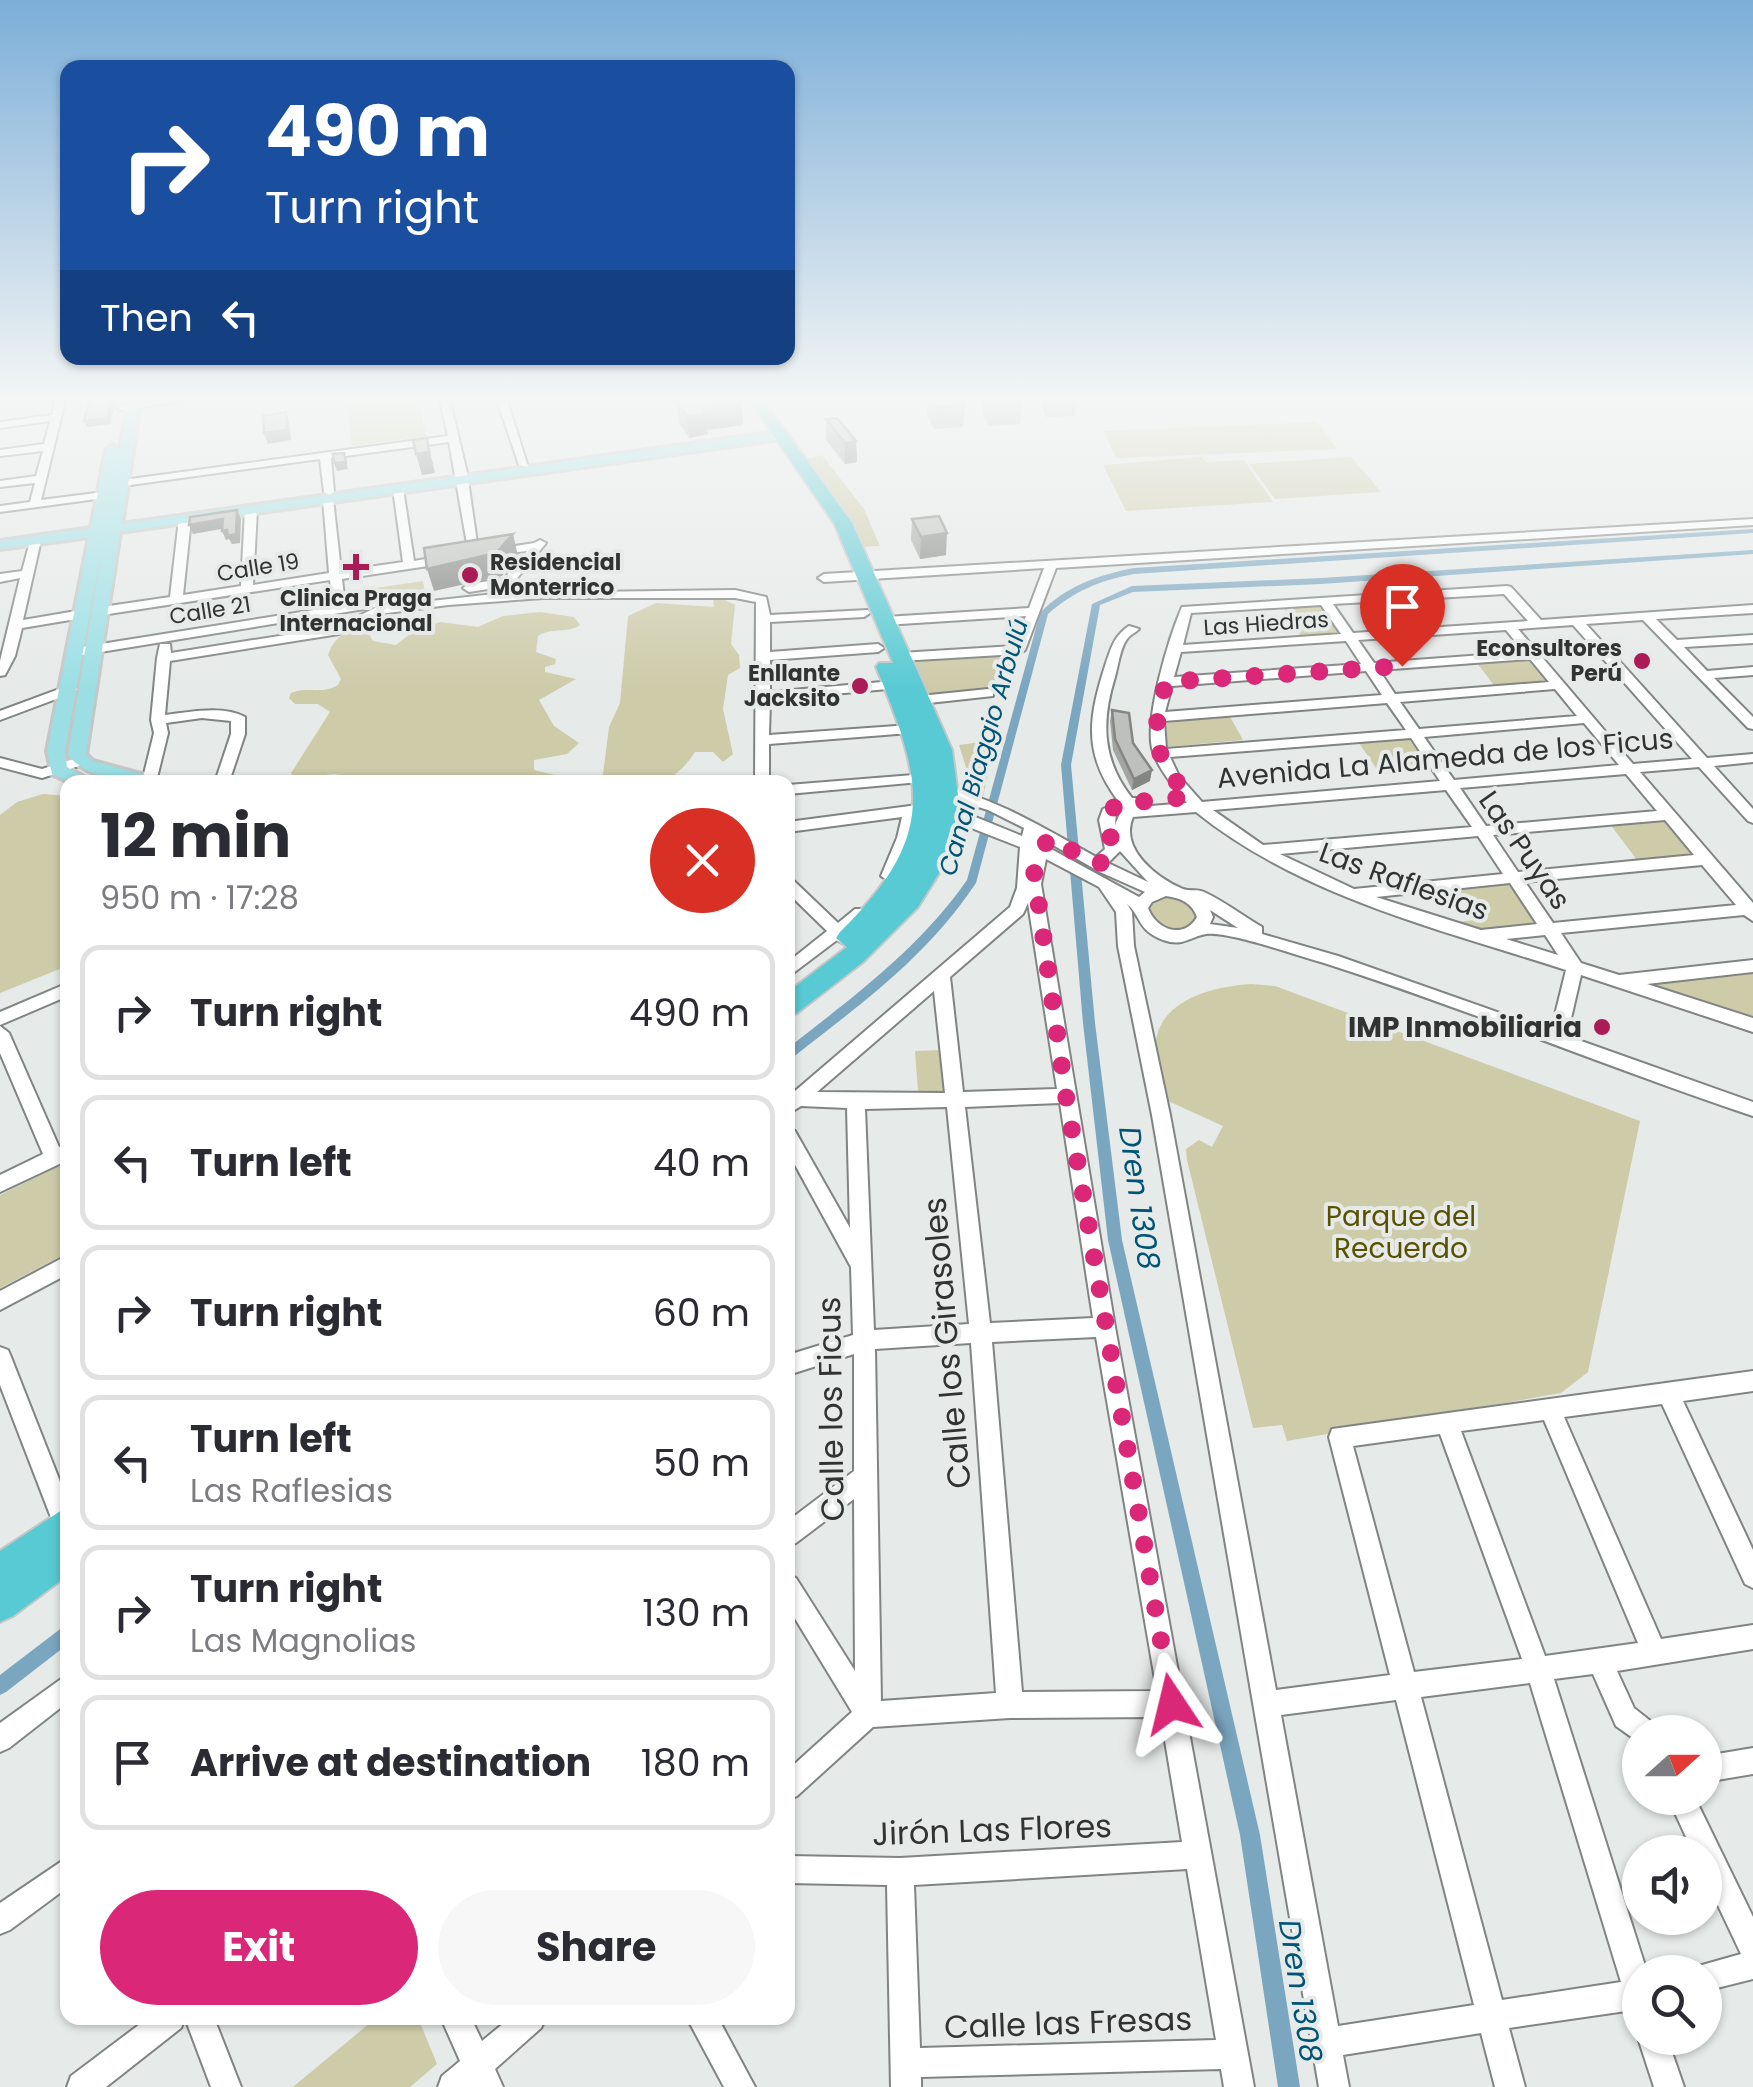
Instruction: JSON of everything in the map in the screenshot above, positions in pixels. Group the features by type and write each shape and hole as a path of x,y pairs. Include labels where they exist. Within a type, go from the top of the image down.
{"highway":[{"path":"795,978 856,930 915,896 929,872 930,798 941,750 920,700 889,653 858,577 809,494"},
{"path":"889,653 893,685 930,798"},
{"path":"795,998 856,930"},
{"path":"0,1574 60,1519"},
{"path":"0,1603 60,1558"}],"main road":[{"path":"68,775 58,770 56,751 82,614 119,494"},
{"path":"0,541 332,494"},
{"path":"0,541 185,520 334,494"},
{"path":"104,495 108,527 102,611 77,745 80,762 124,775"}],"street":[{"path":"35,504 37,494"},
{"path":"399,494 409,565"},
{"path":"466,494 475,555"},
{"path":"0,509 104,495"},
{"path":"328,495 339,609"},
{"path":"247,589 250,510"},
{"path":"176,600 185,520"},
{"path":"824,578 1753,522"},
{"path":"0,672 10,656 35,540"},
{"name":"Calle 19","path":"102,611 541,542 507,589"},
{"path":"761,658 1020,650 1030,612 1051,566"},
{"path":"0,578 25,574"},
{"path":"163,658 339,630 378,611 507,589 735,594 762,600 762,775"},
{"name":"Calle 21","path":"76,652 339,609 507,589"},
{"path":"1538,624 1507,590 1186,610 1156,717 1154,733 1159,754 1588,719"},
{"name":"Las Puyas","path":"1324,600 1575,967"},
{"path":"0,610 18,608"},
{"name":"Las Hiedras","path":"1175,650 1753,608"},
{"path":"764,619 1030,612"},
{"path":"16,625 82,614"},
{"path":"1647,616 1753,725"},
{"path":"1582,622 1753,804"},
{"path":"1509,626 1751,911"},
{"path":"1130,806 1105,770 1095,726 1121,637 1133,629"},
{"path":"150,775 161,733 158,720 166,637"},
{"path":"1676,644 1753,639"},
{"path":"1166,682 1535,655"},
{"path":"1706,675 1753,671"},
{"path":"761,696 893,685"},
{"path":"1156,717 1560,685"},
{"path":"0,716 70,689"},
{"path":"920,700 988,693"},
{"path":"1736,707 1753,706"},
{"path":"158,720 202,714 238,717 238,734 224,775"},
{"path":"761,740 910,729"},
{"name":"Avenida La Alameda de los Ficus","path":"1130,806 1705,757 1753,749"},
{"name":"Las Raflesias","path":"1159,754 1193,800 1262,850 1351,894 1753,1025"},
{"path":"1705,757 1753,818"},
{"name":"Avenida La Alameda de los Ficus","path":"1705,757 1753,758"},
{"path":"0,762 42,774 80,762"},
{"path":"795,790 974,800 1036,841 1097,872 1198,895 1228,916 1289,948"},
{"path":"795,968 856,930 882,890 930,798"},
{"path":"795,826 930,798 974,821 1036,841"},
{"path":"1097,872 1114,850 1108,814 1116,804 1130,806"},
{"path":"1130,806 1123,816 1124,844 1134,862 1163,888 1194,899 1203,920 1753,1109"},
{"path":"1262,850 1669,815"},
{"path":"1036,841 1034,871 1039,921 1066,1096 1239,2087"},
{"path":"795,1100 1017,910 1026,893 1036,841"},
{"path":"1351,894 1706,860"},
{"path":"1097,872 1163,934"},
{"path":"1097,872 1124,912 1334,2087"},
{"path":"1131,954 1148,897 1163,888"},
{"path":"795,890 856,930"},
{"path":"1480,936 1751,911"},
{"path":"1131,954 1163,934 1184,936 1203,920"},
{"path":"1005,922 1039,921"},
{"path":"1618,981 1753,966"},
{"path":"1558,1040 1575,967"},
{"name":"Calle los Girasoles","path":"942,976 981,1334 1010,1706"},
{"path":"0,1018 60,992"},
{"path":"0,1033 60,1152"},
{"path":"795,1103 1066,1096"},
{"name":"Calle los Ficus","path":"856,1102 864,1341 868,1715"},
{"path":"795,1148 862,1267"},
{"path":"0,1184 60,1154"},
{"path":"0,1301 60,1268"},
{"path":"795,1364 864,1341 1105,1327"},
{"path":"0,1357 60,1502"},
{"path":"1510,2087 1340,1437 1753,1381"},
{"path":"1668,1393 1753,1576"},
{"path":"1550,1410 1655,1654"},
{"path":"1448,1423 1538,1670 1628,1955"},
{"path":"795,1530 864,1478"},
{"path":"0,1555 60,1517"},
{"path":"795,1597 868,1715"},
{"path":"1266,1704 1600,1662 1753,1637"},
{"path":"1600,1662 1624,1715"},
{"path":"0,1740 60,1692"},
{"path":"795,1781 868,1715 1010,1706 1172,1704"},
{"path":"1722,1766 1753,1760"},
{"path":"1689,1815 1753,1948"},
{"name":"Jirón Las Flores","path":"795,1869 900,1872 1198,1856"},
{"path":"900,1872 906,2075"},
{"path":"0,1920 60,1876"},
{"path":"1722,1973 1753,1965"},
{"path":"1325,2043 1622,1997"},
{"path":"82,2087 162,2025"},
{"path":"203,2025 226,2087"},
{"path":"459,2025 483,2076"},
{"path":"453,2087 483,2076 525,2025"},
{"path":"706,2025 740,2087"},
{"name":"Calle las Fresas","path":"906,2075 1233,2054"},
{"path":"1659,2055 1669,2087"}],"green space":[{"path":"834,494 853,494 864,509 880,546 861,547"},
{"path":"1118,494 1268,494 1273,502 1126,511"},
{"path":"1272,494 1345,494 1275,499"},
{"path":"423,581 425,592 351,605 349,592"},
{"path":"719,597 735,605 731,644 739,655 740,668 728,675 723,709 733,754 723,762 713,752 695,752 674,775 603,775 609,727 620,703 628,616 656,603 714,607 713,599"},
{"path":"1320,606 1341,634 1301,637 1284,608"},
{"path":"540,612 574,617 580,625 538,636 536,652 556,659 555,664 545,667 545,672 576,679 539,700 554,726 579,743 567,754 534,760 534,770 555,775 291,773 330,712 318,704 295,704 289,698 297,691 338,685 341,679 328,655 344,633 360,626 389,623 388,628 369,634 373,641 396,645 411,633 440,622 478,627 503,616"},
{"path":"1020,652 1009,691 929,695 913,659"},
{"path":"1531,659 1551,683 1496,688 1477,663"},
{"path":"1229,715 1243,740 1165,747 1164,721"},
{"path":"1408,738 1430,768 1380,774 1359,743"},
{"path":"995,740 983,797 973,789 959,745"},
{"path":"43,794 60,795 60,969 0,993 0,815 17,802"},
{"path":"1664,820 1694,856 1637,860 1610,824"},
{"path":"1511,883 1539,923 1477,929 1451,923 1475,920 1455,888"},
{"path":"1162,896 1187,900 1198,917 1186,930 1162,927 1147,909"},
{"path":"1753,972 1753,1020 1641,983"},
{"name":"Parque del Recuerdo","path":"1251,984 1275,986 1640,1121 1588,1372 1561,1393 1287,1441 1282,1425 1253,1428 1187,1160 1186,1149 1199,1140 1212,1147 1223,1126 1168,1101 1160,1078 1156,1043 1169,1013 1182,1003 1215,989"},
{"path":"945,1050 948,1091 918,1091 915,1051"},
{"path":"60,1165 60,1257 0,1288 0,1195"},
{"path":"368,2025 421,2025 437,2064 410,2087 293,2087"}],"building":[{"path":"237,510 236,534 228,536 227,530 222,531 223,519 189,525 190,517"},
{"path":"939,516 947,533 921,537 912,519"},
{"path":"513,534 496,553 427,569 424,548"},
{"path":"1112,710 1129,713 1133,743 1152,770 1134,779 1115,739"}],"waterway":[{"name":"Canal Biaggio Arbulú","path":"795,1050 912,954 954,907 972,880 1044,613 1075,590 1108,576 1134,571 1753,531"},
{"name":"Dren 1308","path":"1289,2087 1250,1835 1115,1240 1089,1023 1066,765 1096,604 1132,589 1321,581 1753,552"},
{"name":"Canal Biaggio Arbulú","path":"0,1686 60,1638"}],"place":[{"name":"Clinica Praga Internacional","path":"356,567"},
{"name":"Residencial Monterrico","path":"470,575"},
{"name":"Econsultores Perú","path":"1642,661"},
{"name":"Enllante Jacksito","path":"860,686"},
{"name":"IMP Inmobiliaria","path":"1602,1027"}],"route":[{"path":"1172,1704 1066,1096 1034,871 1048,838 1098,864 1107,860 1114,850 1106,820 1116,804 1189,797 1164,765 1156,746 1156,717 1166,682 1402,666"}]}
